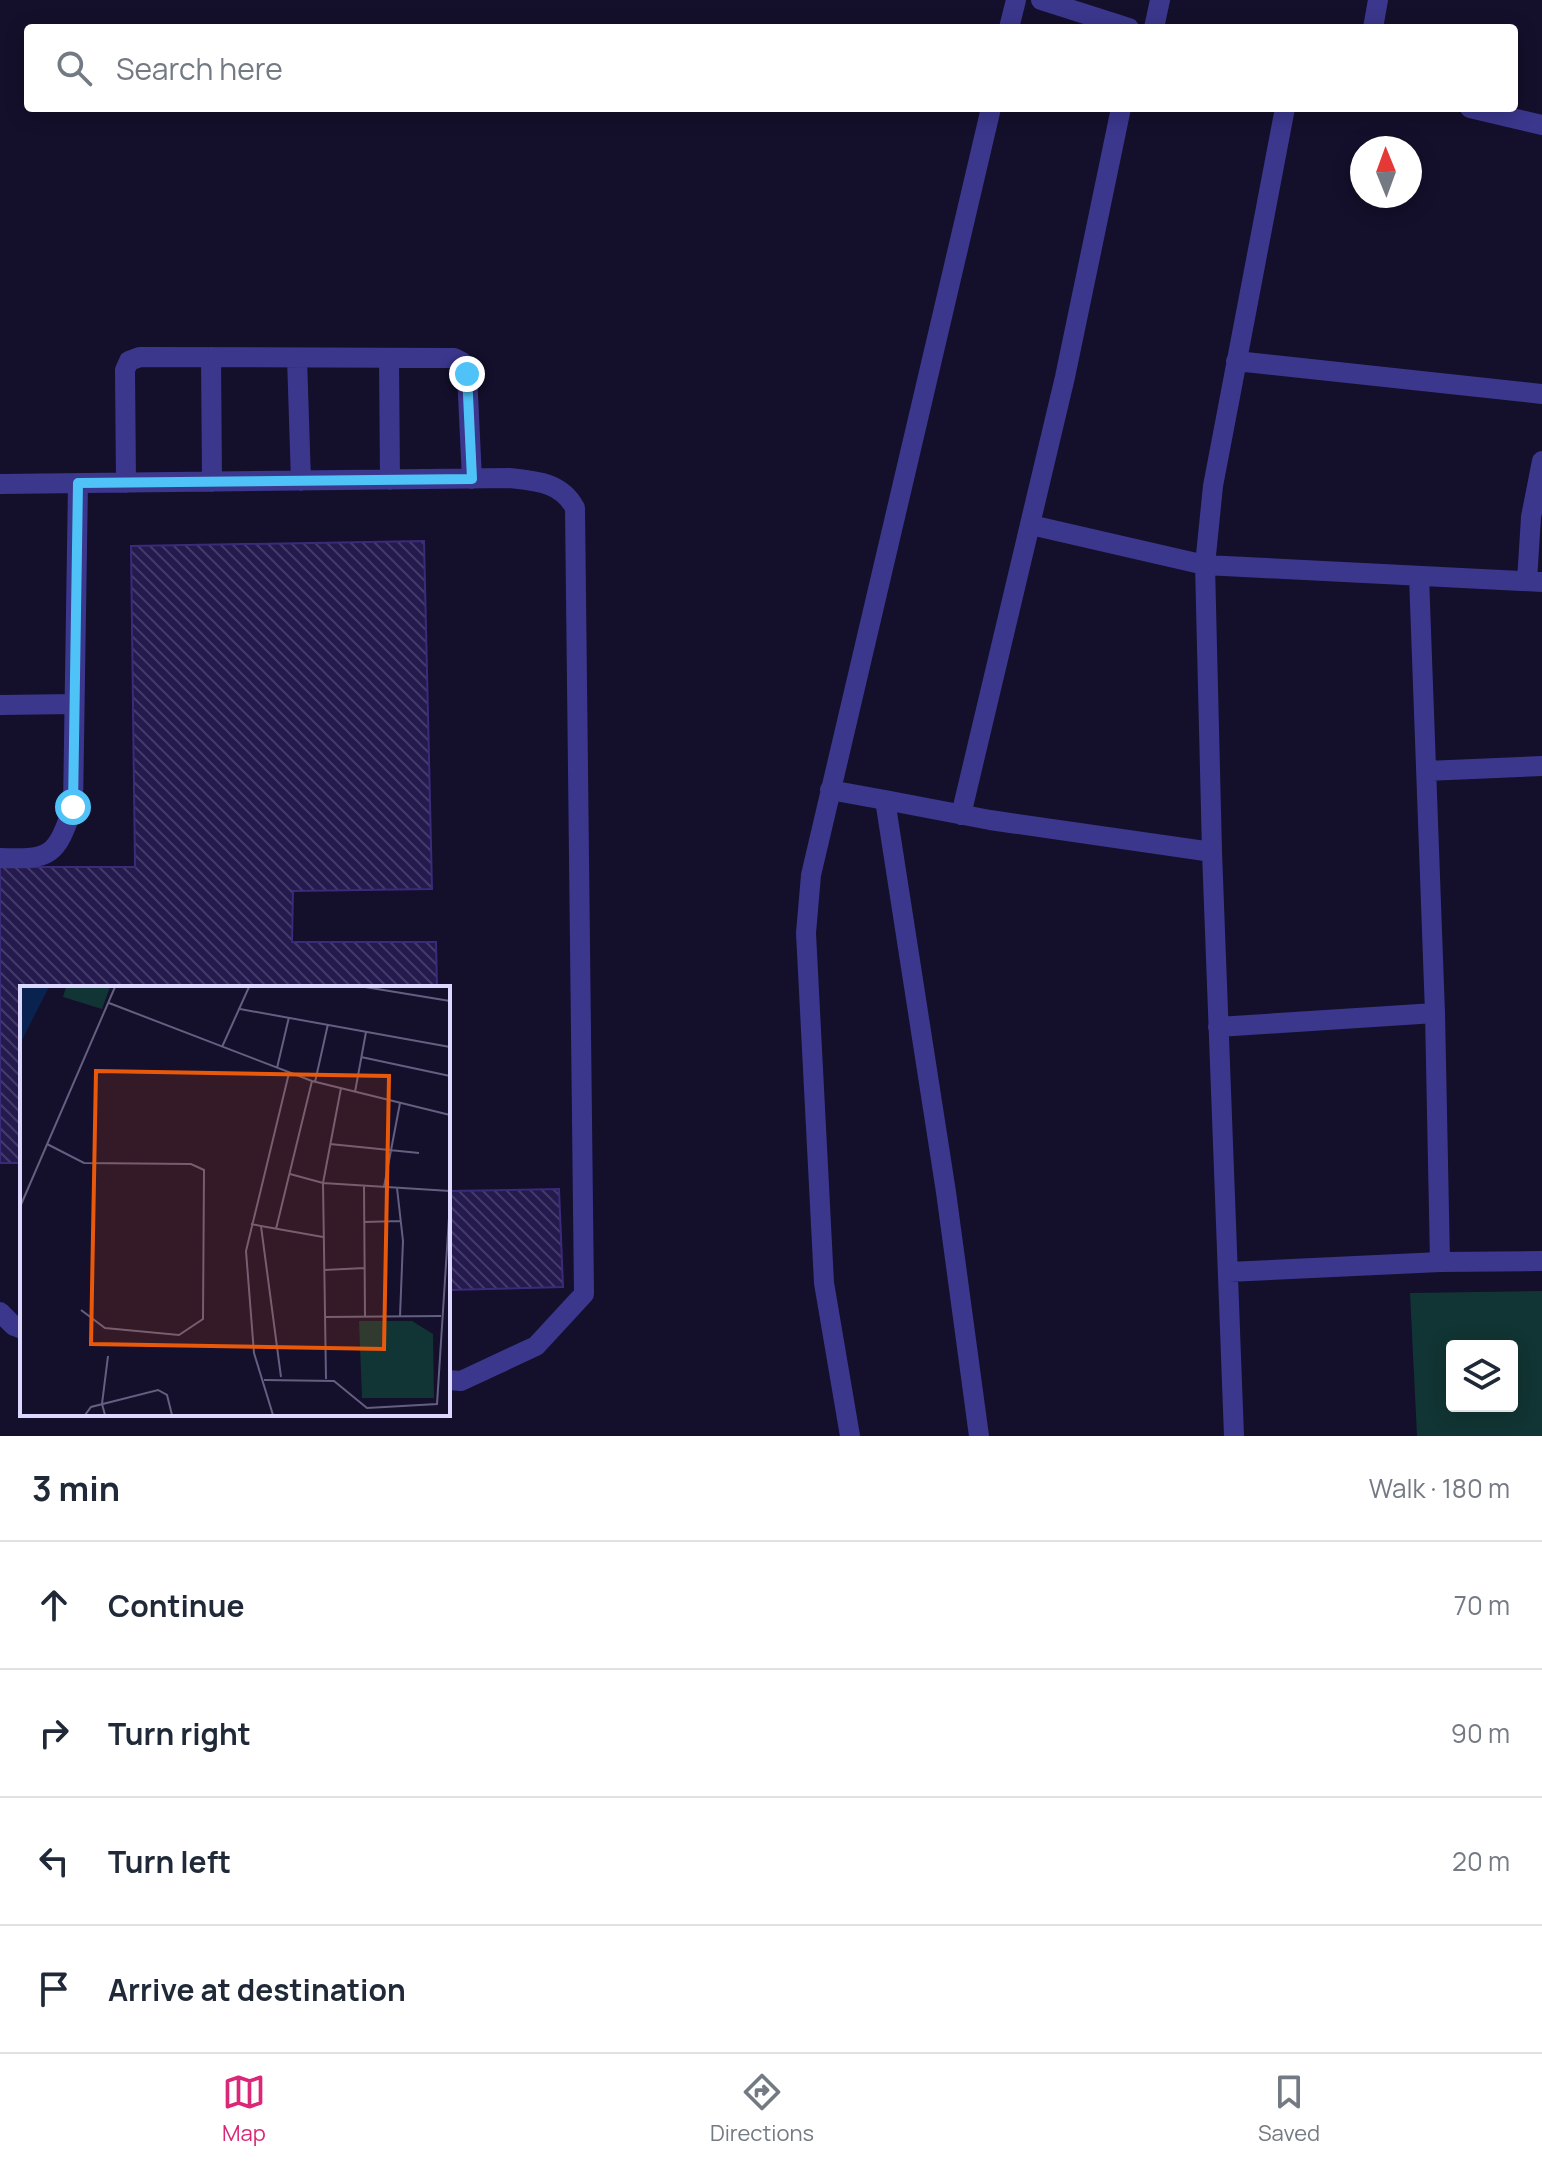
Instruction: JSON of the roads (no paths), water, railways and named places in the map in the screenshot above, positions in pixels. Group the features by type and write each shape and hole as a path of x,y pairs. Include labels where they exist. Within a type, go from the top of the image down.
{"street":[{"path":"1010,24 1016,0"},
{"path":"1041,0 1116,24"},
{"path":"1155,24 1160,0"},
{"path":"1374,24 1378,0"},
{"path":"850,1436 824,1283 806,933 811,875 990,112"},
{"path":"961,815 1065,377 1120,112"},
{"path":"1234,1436 1212,852 1205,565 1213,486 1284,112"},
{"path":"1487,112 1542,125"},
{"path":"126,483 125,370 129,361 140,357 454,358 462,362 467,374 472,479"},
{"path":"211,357 212,482"},
{"path":"297,358 301,481"},
{"path":"389,358 390,480"},
{"path":"1236,361 1542,394"},
{"path":"1031,525 1205,565 1535,582 1531,517 1542,461"},
{"path":"0,484 509,478 545,482 564,493 575,508 584,1294 536,1346 461,1381 450,1380"},
{"path":"0,858 34,859 49,853 63,837 73,807 78,483"},
{"path":"1419,576 1435,1013 1440,1262"},
{"path":"0,705 74,704"},
{"path":"1426,771 1542,766"},
{"path":"830,790 961,815 1212,852"},
{"path":"885,800 946,1192 979,1436"},
{"path":"1218,1027 1435,1013"},
{"path":"1228,1272 1440,1262 1542,1261"},
{"path":"0,1312 20,1328"}]}
